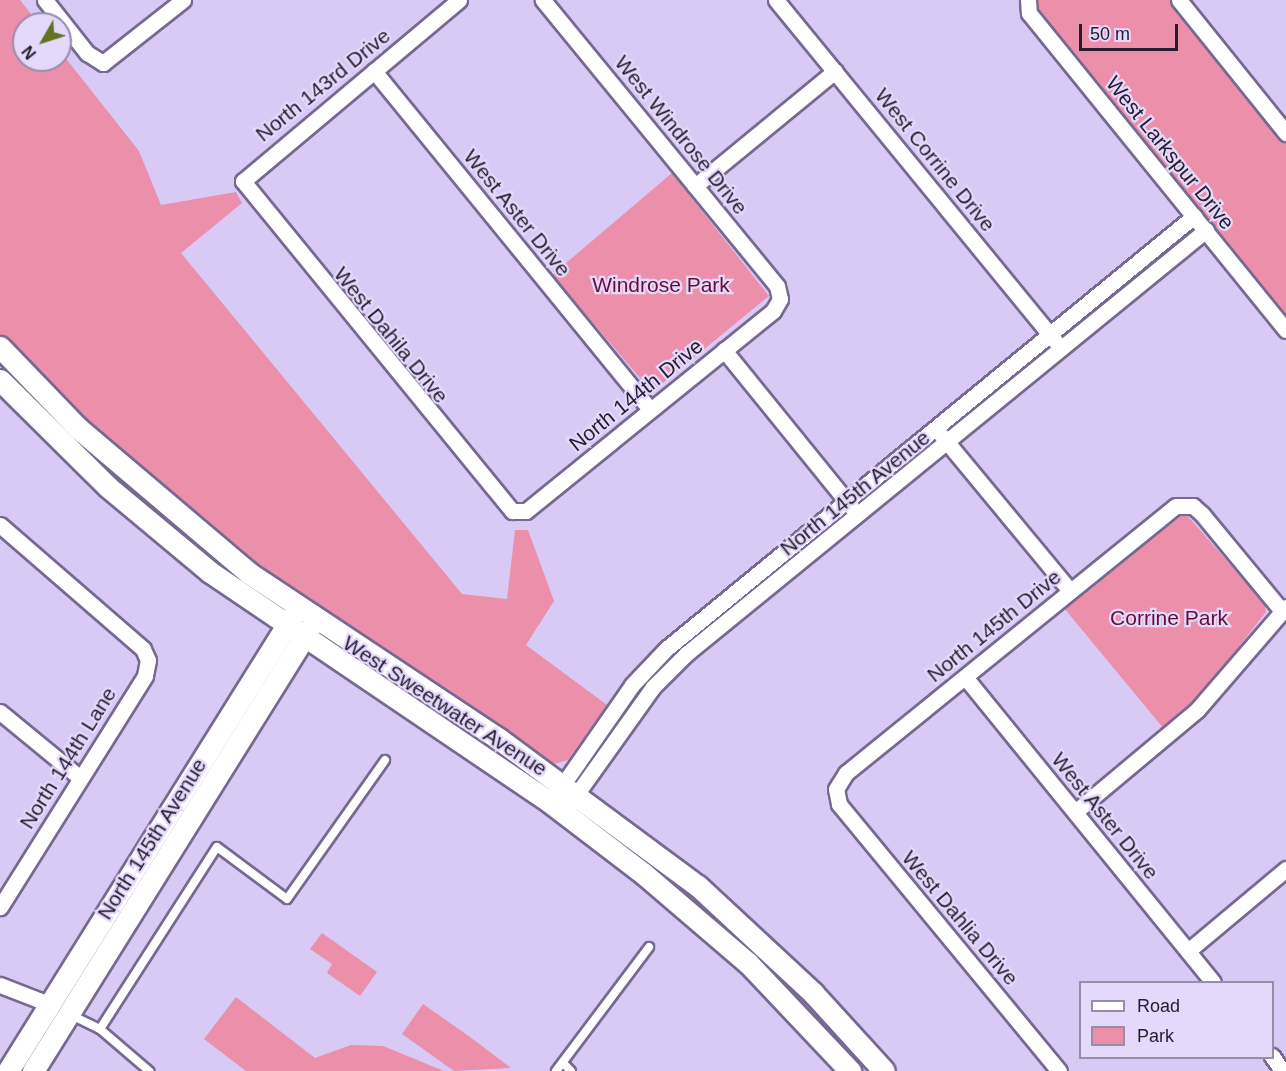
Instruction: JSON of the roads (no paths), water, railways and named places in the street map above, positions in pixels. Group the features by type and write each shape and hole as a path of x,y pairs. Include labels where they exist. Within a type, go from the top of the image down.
{"street":[{"path":"45,0 87,53 103,63 183,0"},
{"name":"North 143rd Drive","path":"243,181 459,0"},
{"name":"West Windrose Drive","path":"543,0 777,286 780,299"},
{"name":"West Corrine Drive","path":"776,0 1061,348"},
{"name":"West Larkspur Drive","path":"1028,0 1029,13 1286,330"},
{"path":"1179,0 1286,133"},
{"name":"West Aster Drive","path":"374,71 650,409"},
{"path":"695,186 835,71"},
{"name":"West Dahila Drive","path":"243,181 512,511"},
{"name":"North 145th Avenue","path":"558,807 655,659 1194,216"},
{"name":"North 145th Avenue","path":"570,789 667,672 1206,230"},
{"name":"North 144th Drive","path":"512,511 526,511 724,350 780,299"},
{"name":"West Sweetwater Avenue","path":"0,347 119,465 297,609 570,789 743,925 884,1071"},
{"path":"724,350 857,514"},
{"path":"1,383 19,368"},
{"name":"West Sweetwater Avenue","path":"1,383 108,487 285,627 558,807 714,932 850,1071"},
{"path":"935,427 1070,591"},
{"name":"North 145th Drive","path":"836,789 846,773 965,676 1163,515 1185,505 1202,514 1284,609"},
{"name":"North 144th Lane","path":"0,525 143,649 148,660 145,676 79,777 0,907"},
{"name":"North 145th Avenue","path":"33,1071 58,1009 297,609"},
{"path":"1076,812 1197,710 1284,609"},
{"name":"North 145th Avenue","path":"8,1071 58,1009 315,621"},
{"name":"West Aster Drive","path":"965,676 1212,981"},
{"path":"0,712 79,777"},
{"name":"West Dahlia Drive","path":"836,789 839,804 1059,1071"},
{"path":"1188,951 1286,869"},
{"path":"0,985 58,1009"}],"lane":[{"path":"100,1029 217,847 255,871 287,899 384,760"},
{"path":"556,1071 649,947"},
{"path":"58,1009 100,1029 149,1071"},
{"path":"563,1063 571,1071"}],"park label":[{"name":"Windrose Park","path":"661,285"},
{"name":"Corrine Park","path":"1169,618"}]}
